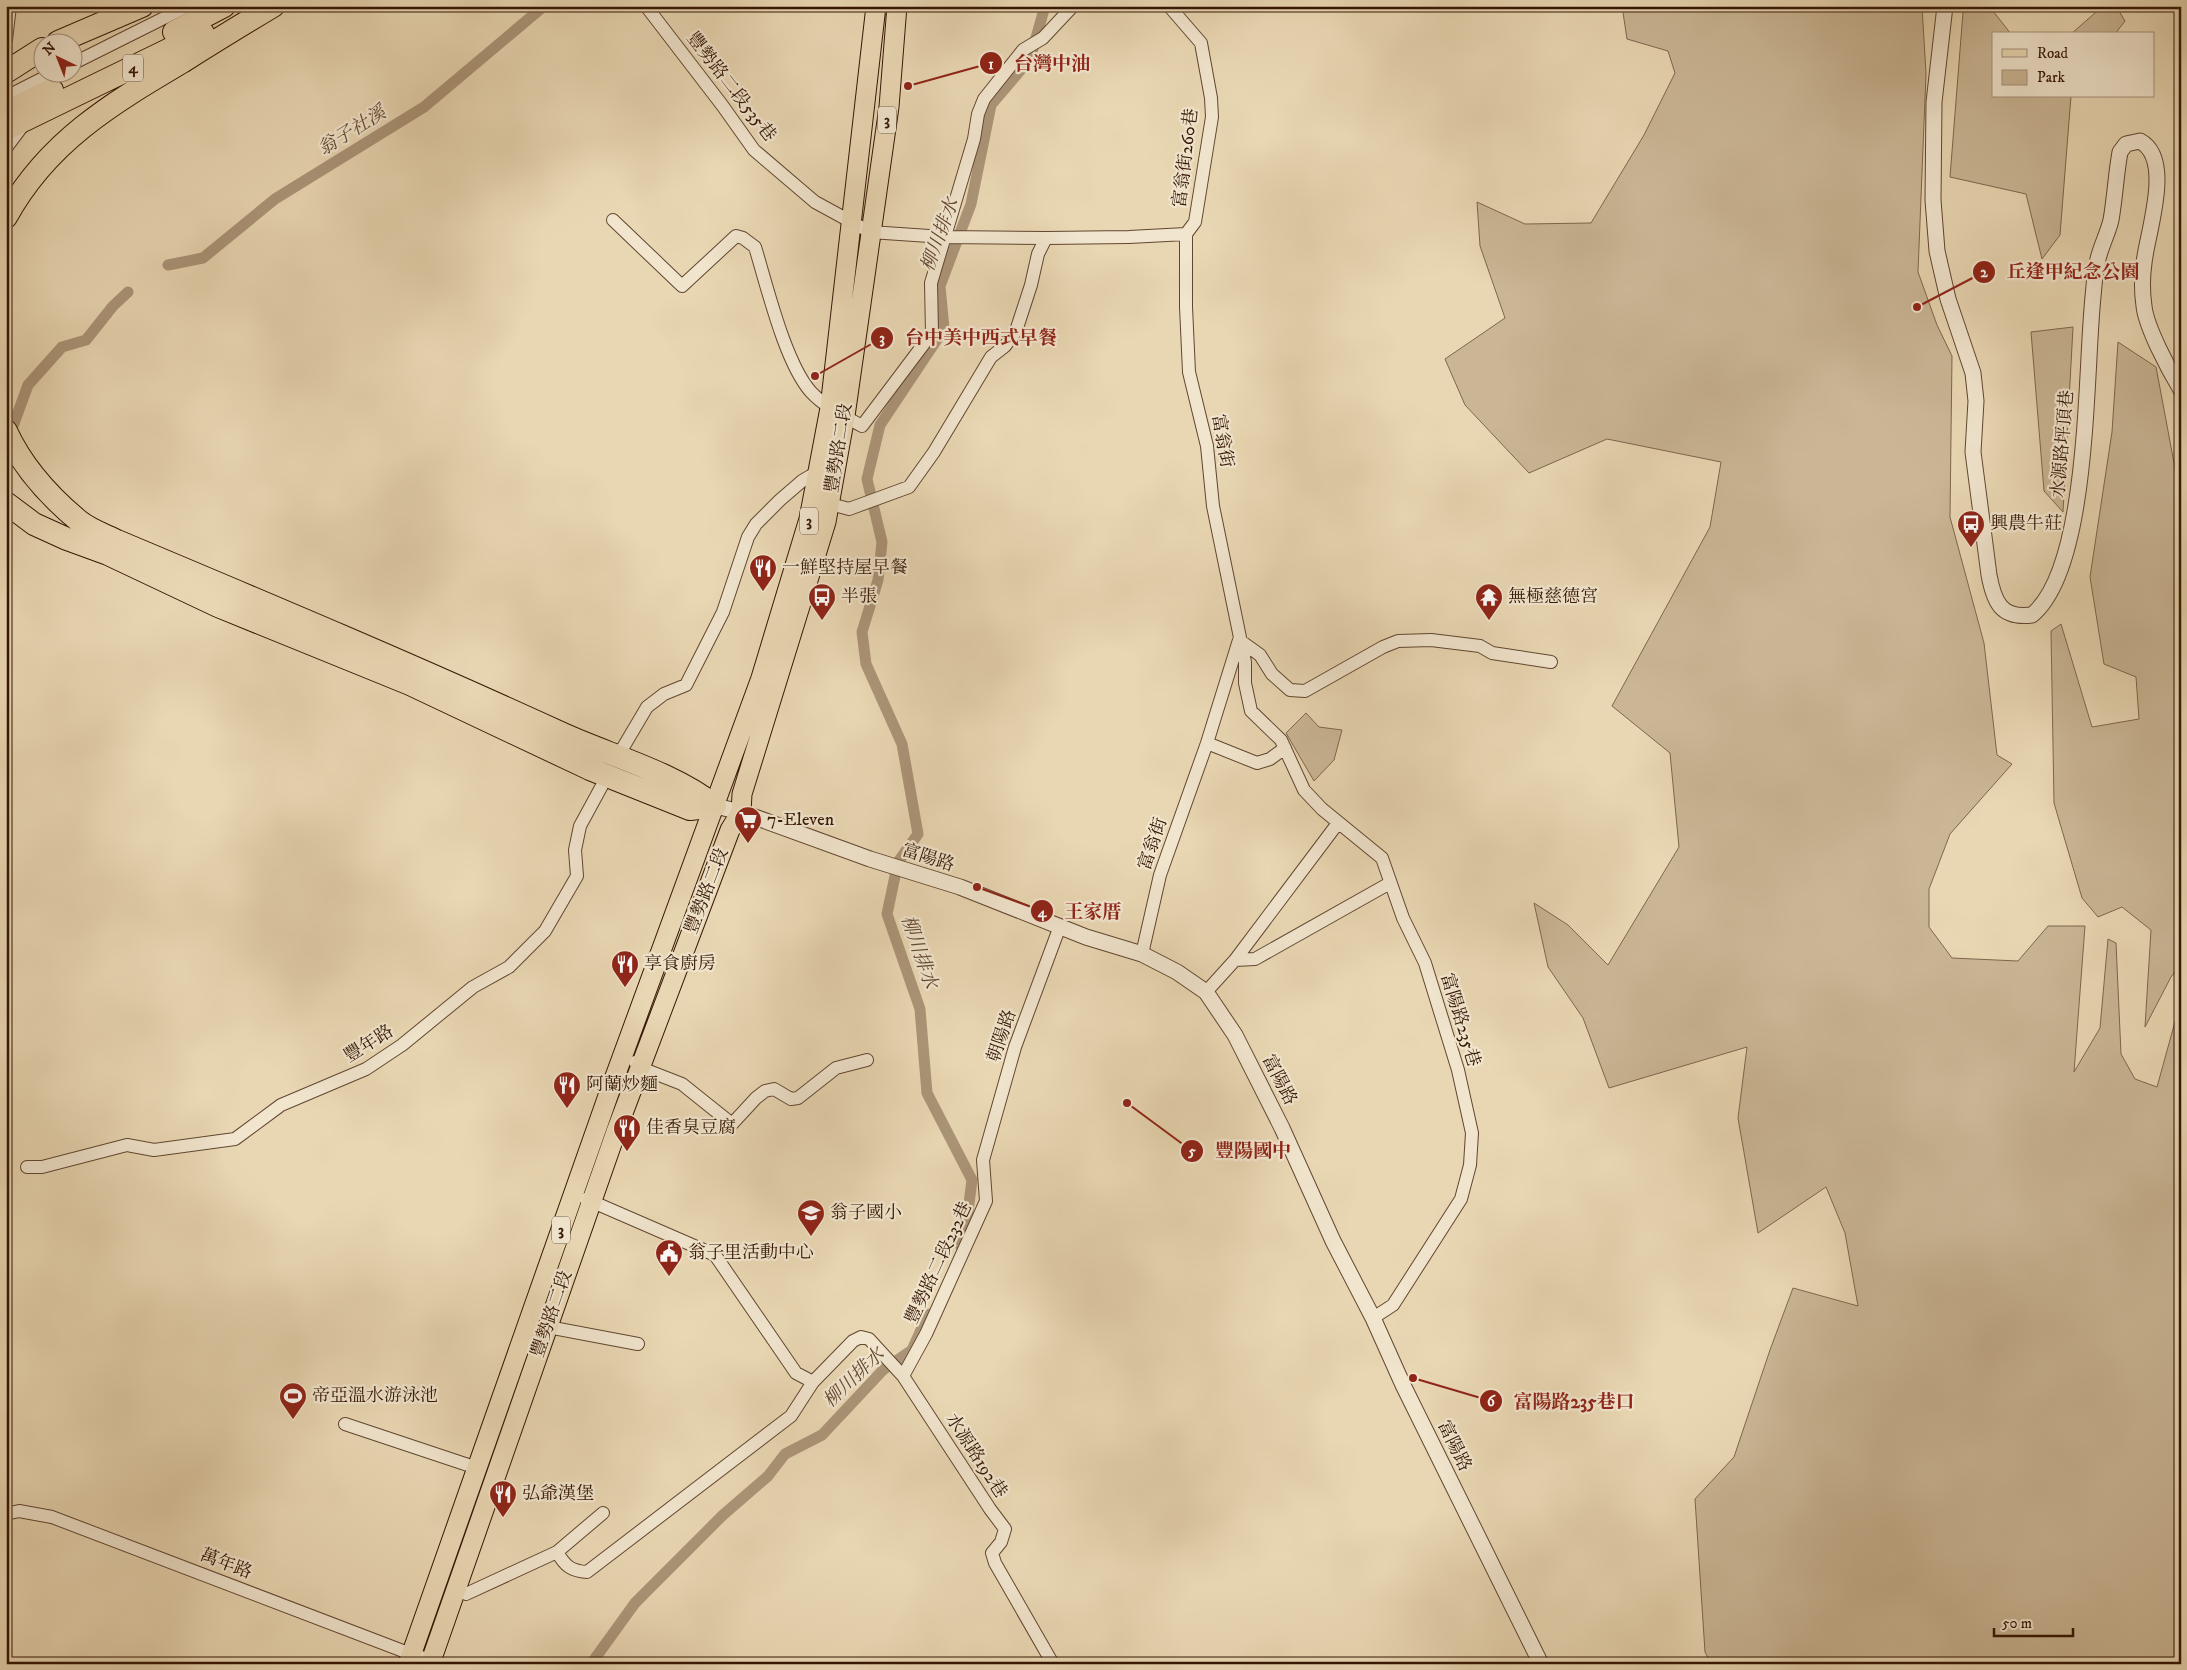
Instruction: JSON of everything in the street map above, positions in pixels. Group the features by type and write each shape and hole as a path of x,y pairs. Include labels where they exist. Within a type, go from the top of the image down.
{"highway":[{"path":"81,32 142,6"},
{"name":"4","path":"10,122 223,6"},
{"name":"4","path":"10,122 259,6"},
{"path":"6,217 29,181 48,157 79,128 134,90 273,6"},
{"path":"6,72 32,55"},
{"path":"6,432 27,467 80,522 117,541 413,676"},
{"path":"6,503 34,524 67,539 108,554 218,606 413,676 697,791 715,806"}],"main road":[{"name":"豐勢路二段","path":"430,1662 591,1201 730,830 741,812 742,794 826,522 819,471 837,412 851,223 876,6"},
{"name":"豐勢路二段","path":"409,1659 625,1051 761,678 822,502 870,232 888,107 897,6"}],"street":[{"path":"6,40 10,6"},
{"path":"82,59 188,6"},
{"path":"6,148 10,122 273,6"},
{"name":"豐勢路二段535巷","path":"646,6 754,150 814,202 870,232"},
{"path":"613,220 682,286 736,236 743,238 755,247 788,351 810,391 837,412 862,426 932,333 931,283 949,237 974,139 978,114 984,99 1023,50 1043,38 1073,6"},
{"name":"富翁街260巷","path":"1169,6 1201,43 1211,98 1212,117 1195,222 1186,234"},
{"name":"水源路坪頂巷","path":"1945,6 1934,102 1933,200 1937,250 1948,300 1973,373 1976,401 1973,452 1989,575 1993,594 1999,607 2010,615 2032,615 2041,608 2055,586 2076,510 2082,467 2093,296 2098,259 2110,222 2120,152 2126,144 2140,140 2147,144 2154,154 2157,178 2144,263 2144,308 2163,357 2181,390"},
{"path":"6,97 35,82"},
{"path":"870,232 949,237 1046,238 1186,234"},
{"name":"富翁街","path":"1142,954 1160,875 1207,743 1239,640 1213,506 1207,446 1190,372 1186,307 1186,234"},
{"path":"822,502 849,509 909,487 939,444 991,358 1005,346 1016,331 1031,285 1038,254 1046,238"},
{"path":"621,752 647,707 664,694 686,685 730,595 748,538 756,524 787,494 819,471"},
{"path":"1239,640 1260,655 1272,674 1290,690 1305,691 1383,647 1398,641 1431,640 1480,646 1492,653 1551,662"},
{"name":"富陽路235巷","path":"1239,640 1245,662 1245,683 1251,711 1281,740 1304,790 1338,822 1382,858 1403,918 1425,963 1458,1070 1472,1133 1470,1165 1461,1199 1393,1305 1373,1318"},
{"path":"1207,743 1257,763 1270,759 1285,748"},
{"name":"豐年路","path":"27,1167 42,1166 127,1145 154,1150 235,1139 281,1105 366,1069 402,1045 473,987 509,967 545,931 577,876 575,850 580,826 605,780"},
{"name":"富陽路","path":"715,806 741,812 1142,954 1177,972 1206,992 1235,1035 1282,1128 1333,1241 1373,1318 1403,1385 1541,1664"},
{"path":"1206,992 1235,960 1338,822"},
{"path":"1235,960 1256,959 1390,883"},
{"name":"朝陽路","path":"983,1160 1016,1048 1060,926"},
{"path":"625,1051 641,1068 682,1084 732,1124 765,1091 774,1089 791,1099 798,1098 836,1068 867,1060"},
{"name":"豐勢路二段232巷","path":"903,1376 926,1334 986,1202 983,1160"},
{"path":"557,1552 563,1563 574,1571 587,1572 791,1416 813,1382 796,1373 715,1255 574,1194"},
{"path":"548,1327 638,1344"},
{"name":"水源路192巷","path":"813,1382 853,1341 861,1337 869,1339 903,1376 1005,1529 1001,1542 992,1553 995,1563 1053,1664"},
{"path":"346,1424 477,1468"},
{"name":"萬年路","path":"6,1514 19,1512 52,1516 409,1659 430,1662"},
{"path":"457,1589 466,1594 557,1552 603,1513"}],"green space":[{"path":"1622,6 1922,6 1926,74 1918,272 1937,325 1952,356 1950,517 1984,643 1997,755 2012,764 1950,834 1929,889 1929,927 1952,958 2018,961 2048,926 2085,926 2074,1072 2100,1028 2108,939 2116,943 2121,1054 2135,1079 2157,1087 2181,1000 2181,1664 1711,1664 1705,1652 1695,1499 1734,1457 1793,1288 1858,1306 1845,1233 1826,1187 1758,1233 1738,1118 1747,1047 1609,1088 1583,1018 1548,967 1534,903 1568,925 1608,965 1679,847 1670,753 1612,706 1710,527 1721,462 1607,439 1529,473 1465,405 1445,359 1505,318 1480,246 1477,202 1525,224 1591,223 1644,135 1675,73 1668,51 1627,39"},
{"path":"1974,6 1989,6 2009,32 1992,32 1992,98 2071,98 2060,235 2042,259 2026,194 1950,177 1963,12"},
{"path":"2103,6 2116,6 2125,21 2117,32 2073,32"},
{"path":"2073,327 2063,512 2044,491 2031,332"},
{"path":"2118,342 2156,367 2181,500 2181,964 2171,977 2145,1027 2151,930 2122,907 2098,917 2082,898 2054,803 2051,631 2061,624 2092,727 2139,719 2136,677 2104,664 2090,577 2112,432"},
{"path":"1306,713 1319,727 1342,730 1334,760 1314,781 1286,733"}],"waterway":[{"name":"翁子社溪","path":"168,265 203,258 275,199 424,107 544,6"},
{"name":"柳川排水","path":"960,1245 965,1235 972,1180 927,1093 920,1009 887,914 898,862 918,834 902,744 866,664 862,632 878,580 882,542 867,479 880,425 944,329 940,286 971,204 991,105 1030,59 1045,6"},
{"name":"翁子社溪","path":"9,437 28,385 62,347 86,340 113,306 128,292"},
{"name":"柳川排水","path":"591,1664 635,1603 723,1515 768,1476 785,1454 822,1435 883,1370 912,1350 928,1314"}],"place":[{"name":"台灣中油","path":"908,86"},
{"name":"丘逢甲紀念公園","path":"1917,307"},
{"name":"台中美中西式早餐","path":"815,376"},
{"name":"興農牛莊","path":"1971,548"},
{"name":"一鮮堅持屋早餐","path":"763,592"},
{"name":"半張","path":"822,621"},
{"name":"無極慈德宮","path":"1489,621"},
{"name":"7-Eleven","path":"748,844"},
{"name":"王家厝","path":"977,887"},
{"name":"享食廚房","path":"625,988"},
{"name":"豐陽國中","path":"1127,1103"},
{"name":"阿蘭炒麵","path":"567,1109"},
{"name":"佳香臭豆腐","path":"627,1152"},
{"name":"翁子國小","path":"811,1237"},
{"name":"翁子里活動中心","path":"669,1277"},
{"name":"富陽路235巷口","path":"1413,1378"},
{"name":"帝亞溫水游泳池","path":"293,1420"},
{"name":"弘爺漢堡","path":"503,1518"}]}
